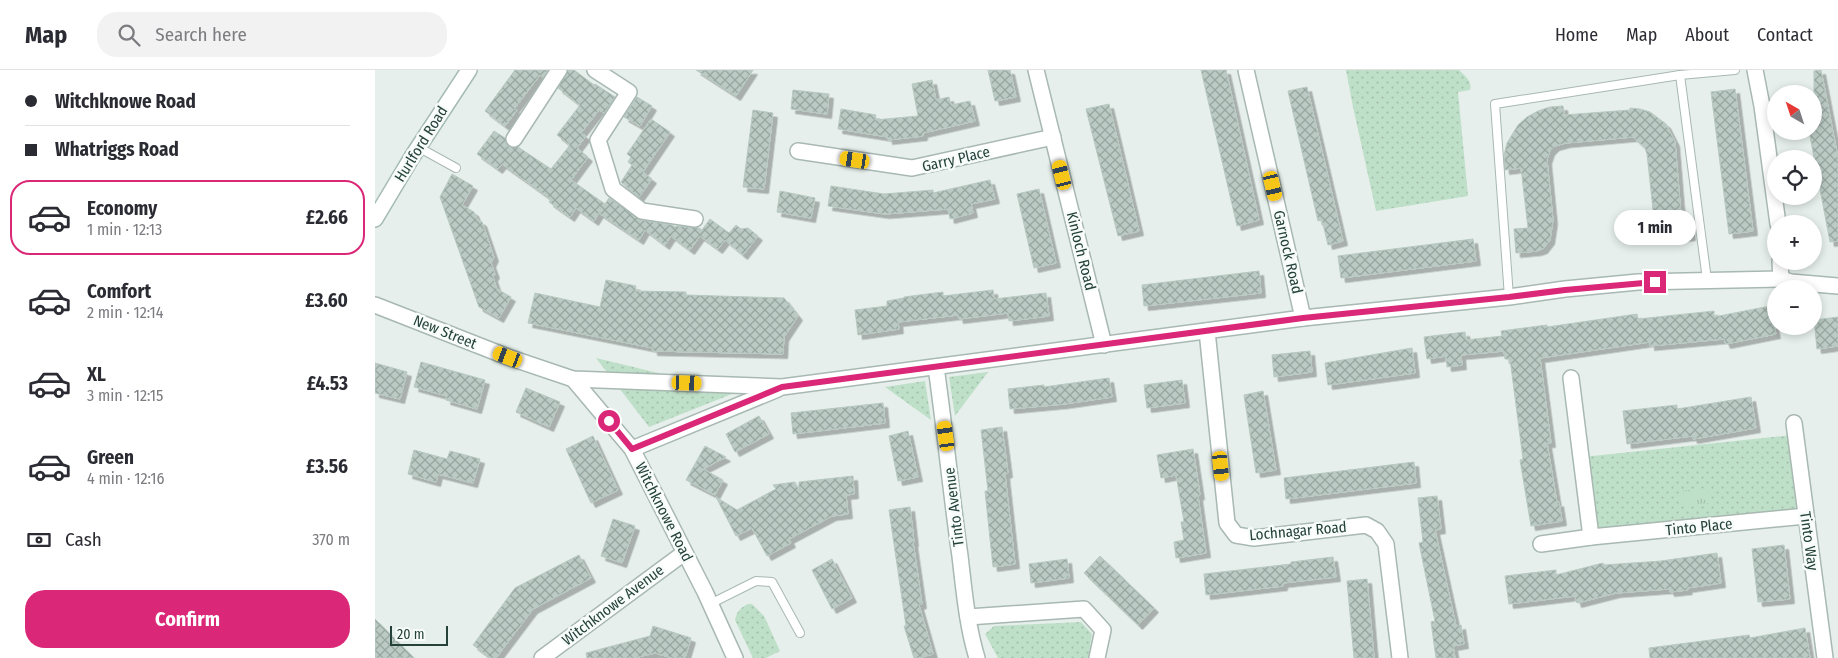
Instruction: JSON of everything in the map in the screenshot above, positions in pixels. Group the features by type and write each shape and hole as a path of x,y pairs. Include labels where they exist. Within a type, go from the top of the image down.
{"street":[{"name":"Hurlford Road","path":"375,219 418,147 469,70"},
{"path":"514,139 559,70"},
{"path":"595,70 629,92 598,140 613,189 641,210 695,219"},
{"name":"Kinloch Road","path":"1036,70 1103,345"},
{"name":"Garnock Road","path":"1246,70 1303,318"},
{"path":"1755,70 1778,215"},
{"name":"Garry Place","path":"798,151 913,168 1053,137"},
{"path":"1780,270 1781,279"},
{"path":"573,379 782,387 1303,318 1638,282 1781,279 1791,282 1838,286"},
{"name":"New Street","path":"375,304 508,357 573,379"},
{"name":"Lochnagar Road","path":"1207,331 1227,523 1236,535 1254,538 1366,525 1377,531 1386,544 1400,658"},
{"name":"Tinto Avenue","path":"936,367 971,640 977,658"},
{"path":"1571,378 1591,537"},
{"name":"Witchknowe Road","path":"573,379 632,449 735,658"},
{"path":"632,449 782,387"},
{"name":"Tinto Way","path":"1794,423 1825,658"},
{"name":"Tinto Place","path":"1541,544 1591,537 1806,516"},
{"name":"Witchknowe Avenue","path":"543,658 683,553"},
{"path":"968,617 1084,609 1103,630 1097,658"}],"lane":[{"path":"1509,297 1495,104 1680,75 1735,70"},
{"path":"1680,75 1707,280"},
{"path":"418,147 456,168"},
{"path":"710,604 756,581 772,582 800,633"}],"green space":[{"path":"1346,70 1459,70 1464,75 1471,87 1470,90 1458,92 1468,196 1376,211"},
{"path":"596,358 737,392 649,427"},
{"path":"988,372 955,416 949,377"},
{"path":"925,381 931,420 885,387"},
{"path":"1793,435 1803,514 1593,534 1583,457"},
{"path":"1708,488 1710,503 1681,506 1679,491"},
{"path":"748,604 752,604 764,616 780,651 766,658 753,658 735,620 739,610"},
{"path":"1081,622 1092,634 1088,658 998,658 985,634 994,626"}],"building":[{"path":"515,70 548,70 543,77 540,75 514,109 517,110 505,126 485,111"},
{"path":"568,70 574,70 594,85 615,97 604,113 599,110 581,133 586,136 577,148 588,157 571,180 605,204 609,198 641,220 702,230 710,219 729,233 736,225 741,229 748,228 758,236 743,255 725,240 718,249 700,236 690,250 671,236 665,245 645,230 639,240 599,213 594,221 576,208 570,217 549,202 551,199 502,164 498,169 477,154 494,131 505,138 509,147 518,147 551,169 570,145 557,135 580,105 558,88"},
{"path":"696,70 753,70 736,96"},
{"path":"988,70 1010,70 1016,97 995,101"},
{"path":"1201,70 1226,70 1259,220 1237,226"},
{"path":"1821,70 1838,158 1838,241 1830,242 1822,200 1822,150 1813,150 1811,140 1823,140 1823,85 1814,85 1814,71"},
{"path":"932,80 936,100 949,97 951,105 970,101 975,121 923,133 923,136 888,140 888,137 838,129 841,109 876,115 875,120 918,116 912,84"},
{"path":"1307,87 1343,241 1328,245 1322,220 1318,221 1288,91"},
{"path":"1735,89 1753,231 1729,234 1711,92"},
{"path":"793,90 829,94 827,114 791,109"},
{"path":"637,97 652,106 640,126 624,117"},
{"path":"1109,104 1139,231 1118,236 1086,109"},
{"path":"1563,106 1564,115 1630,110 1630,108 1640,109 1650,112 1666,124 1675,142 1681,215 1688,214 1691,236 1669,239 1664,238 1657,232 1647,154 1645,148 1633,137 1566,143 1555,146 1550,151 1547,160 1553,220 1550,240 1543,249 1516,253 1514,229 1528,228 1521,168 1505,170 1504,155 1507,143 1518,125 1527,117 1550,107"},
{"path":"753,110 773,113 764,189 743,187"},
{"path":"651,119 670,132 643,172 652,179 639,197 621,182 632,165 628,162 631,157 627,154"},
{"path":"452,174 473,186 462,205 474,212 477,219 482,222 494,257 491,263 497,289 511,297 499,318 479,307 440,197"},
{"path":"990,180 995,199 971,204 973,213 950,219 948,209 885,214 828,206 831,186 884,194 933,190 933,193"},
{"path":"1039,189 1056,263 1034,268 1017,194"},
{"path":"780,191 815,198 811,218 777,212"},
{"path":"1473,239 1476,261 1341,278 1338,256"},
{"path":"1259,271 1261,293 1144,306 1142,285"},
{"path":"606,280 636,286 635,291 686,292 686,295 784,298 798,316 784,337 783,354 653,351 653,348 528,323 535,293 600,307"},
{"path":"993,290 994,299 1046,293 1049,316 1009,321 1008,313 959,319 958,315 898,322 899,329 858,335 855,310 887,306 887,301 904,297 943,292 943,296"},
{"path":"1767,307 1767,335 1771,335 1726,344 1724,339 1650,346 1650,342 1540,358 1551,443 1547,443 1557,503 1559,502 1562,521 1531,526 1520,460 1523,459 1510,359 1505,359 1504,351 1461,355 1462,365 1447,367 1446,356 1427,359 1424,337 1465,332 1466,340 1502,336 1501,331 1547,325 1547,327 1637,314 1638,319 1714,311 1714,317"},
{"path":"1838,317 1838,346 1817,349 1816,335 1822,335 1822,319"},
{"path":"1412,348 1415,373 1328,385 1325,363"},
{"path":"1310,351 1312,372 1274,377 1272,355"},
{"path":"421,362 485,380 477,409 446,400 447,396 414,387"},
{"path":"375,363 407,372 400,399 375,393"},
{"path":"1109,378 1112,397 1010,409 1008,389 1044,385 1044,387"},
{"path":"1182,380 1185,403 1147,408 1144,385"},
{"path":"526,388 560,402 549,427 516,412"},
{"path":"1263,391 1276,470 1256,473 1244,395"},
{"path":"1751,397 1756,428 1693,439 1692,436 1627,444 1623,411 1677,405 1677,409"},
{"path":"883,403 885,423 793,434 791,413"},
{"path":"759,416 769,434 735,452 726,434"},
{"path":"1002,427 1008,473 1005,474 1015,564 993,567 985,491 988,491 981,430"},
{"path":"908,431 918,477 898,481 889,436"},
{"path":"593,436 618,490 591,503 566,449"},
{"path":"705,446 726,457 703,469 723,480 715,495 686,480"},
{"path":"1193,449 1206,553 1176,558 1174,542 1184,540 1181,522 1184,522 1176,475 1161,478 1157,455"},
{"path":"414,450 447,459 450,451 480,459 473,483 438,474 436,482 408,474"},
{"path":"1414,462 1416,483 1286,499 1284,478"},
{"path":"853,476 854,494 846,495 848,514 832,516 789,539 791,543 767,556 752,528 736,536 716,497 737,510 776,489 773,485 795,482 799,490 799,482"},
{"path":"1437,496 1441,529 1435,530 1456,626 1461,625 1464,644 1453,646 1455,658 1436,658 1431,622 1435,621 1419,543 1423,542 1418,498"},
{"path":"910,507 922,604 919,605 933,654 918,658 914,658 904,626 906,626 889,510"},
{"path":"613,519 635,526 622,563 601,556"},
{"path":"1784,545 1790,599 1758,602 1752,549"},
{"path":"1717,553 1721,583 1670,592 1669,589 1616,593 1577,603 1575,596 1509,604 1505,576 1556,570 1556,575 1603,563 1604,565 1661,561"},
{"path":"579,555 591,578 533,609 496,658 491,658 473,645 515,588"},
{"path":"1100,556 1154,608 1138,625 1084,573"},
{"path":"1333,557 1336,577 1283,583 1283,586 1206,595 1204,574"},
{"path":"832,559 852,598 832,609 812,570"},
{"path":"1067,559 1069,578 1031,583 1029,564"},
{"path":"1367,579 1374,658 1354,658 1347,581"},
{"path":"375,619 414,658 375,658"},
{"path":"653,626 691,638 685,658 672,658 655,653 634,658 587,658 586,653 650,636"},
{"path":"1805,628 1810,658 1650,658 1649,648 1749,635 1750,638"}],"route":[{"path":"609,421 632,449 782,387 1303,318 1638,282 1655,282"}]}
